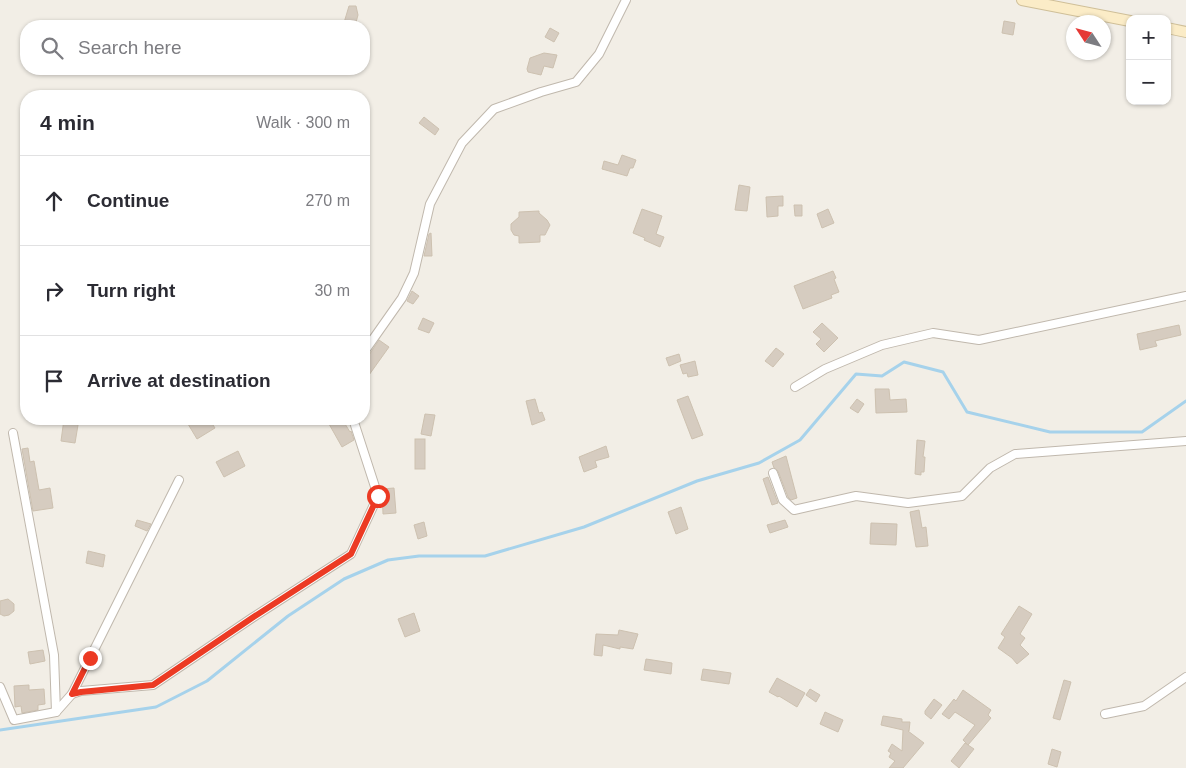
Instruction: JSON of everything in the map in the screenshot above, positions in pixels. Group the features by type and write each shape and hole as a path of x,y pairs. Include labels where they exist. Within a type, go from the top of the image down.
{"main road":[{"path":"1022,0 1126,20"},
{"path":"1171,29 1186,32"}],"street":[{"path":"370,343 402,298 414,273 430,204 462,143 494,109 576,82 599,54 626,0"},
{"path":"795,387 825,369 882,344 933,333 979,340 1186,296"},
{"path":"72,694 153,685 351,554 378,496 355,425"},
{"path":"13,433 54,655 56,712"},
{"path":"773,473 783,500 794,510 856,496 908,503 962,496 990,468 1015,454 1186,441"},
{"path":"0,687 14,720 56,712 72,694 179,480"},
{"path":"1105,714 1144,706 1186,677"}],"building":[{"path":"349,6 356,6 358,15 357,20 345,20"},
{"path":"1004,21 1015,23 1013,35 1002,33"},
{"path":"550,28 559,33 554,42 545,37"},
{"path":"544,53 557,55 553,68 544,66 541,75 528,72 530,58"},
{"path":"424,117 439,129 435,135 419,123"},
{"path":"622,155 636,160 627,176 602,169 604,161 618,165"},
{"path":"739,185 750,187 747,211 735,210"},
{"path":"783,196 783,206 778,206 778,216 767,217 766,197"},
{"path":"794,205 802,205 802,216 795,216"},
{"path":"642,209 662,216 656,234 664,237 660,247 633,233"},
{"path":"828,209 834,223 822,228 817,214"},
{"path":"539,211 550,225 545,235 540,235 540,242 519,243 519,236 514,235 511,230 511,224 519,217 519,212"},
{"path":"431,233 432,256 424,256 429,234"},
{"path":"833,271 839,292 831,295 832,298 803,309 794,286"},
{"path":"412,291 419,296 413,304 407,301"},
{"path":"423,318 434,323 429,333 418,329"},
{"path":"822,323 838,338 824,352 816,344 821,339 813,332"},
{"path":"1179,325 1181,335 1155,341 1157,346 1140,350 1137,334"},
{"path":"379,340 389,347 370,374 370,354"},
{"path":"776,348 784,354 773,367 765,361"},
{"path":"679,354 681,361 669,366 666,358"},
{"path":"695,361 698,375 688,377 687,373 683,374 680,365"},
{"path":"875,389 889,389 890,400 906,399 907,412 876,413"},
{"path":"688,396 703,435 692,439 677,400"},
{"path":"535,399 539,413 542,412 545,420 532,425 526,401"},
{"path":"857,399 864,404 858,413 850,408"},
{"path":"425,414 435,415 431,436 421,434"},
{"path":"63,425 78,425 75,443 61,441"},
{"path":"189,425 213,425 215,428 197,439"},
{"path":"330,425 346,425 351,431 354,440 342,447"},
{"path":"415,439 425,439 425,469 415,469"},
{"path":"917,440 925,441 924,472 921,472 921,475 915,474"},
{"path":"606,446 609,457 595,461 597,467 584,472 579,457"},
{"path":"28,448 30,462 34,461 39,490 50,488 53,508 33,511 22,449"},
{"path":"238,451 245,466 224,477 216,462"},
{"path":"786,456 797,498 791,500 772,462"},
{"path":"768,477 778,503 772,505 763,479"},
{"path":"394,488 396,513 383,514 382,489"},
{"path":"681,507 688,529 676,534 668,512"},
{"path":"919,510 922,528 926,527 928,546 916,547 910,512"},
{"path":"137,520 151,524 147,531 135,526"},
{"path":"785,520 788,527 770,533 767,525"},
{"path":"424,522 427,536 418,539 414,525"},
{"path":"871,523 897,524 896,545 870,544"},
{"path":"88,551 105,555 103,567 86,563"},
{"path":"8,599 14,604 14,611 4,616 0,614 0,601"},
{"path":"1019,606 1032,614 1020,634 1025,638 1020,645 1029,654 1017,664 998,648 1005,637 1001,634"},
{"path":"414,613 420,631 405,637 398,619"},
{"path":"619,630 638,634 633,649 620,647 620,649 603,645 602,656 594,655 596,634 618,635"},
{"path":"43,650 45,661 30,664 28,652"},
{"path":"646,659 672,663 671,674 644,670"},
{"path":"703,669 731,673 729,684 701,680"},
{"path":"777,678 805,693 797,707 769,692"},
{"path":"1064,680 1071,682 1060,720 1053,718"},
{"path":"29,685 29,690 44,689 45,704 38,705 38,710 22,713 21,706 15,707 14,686"},
{"path":"810,689 820,695 816,702 806,695"},
{"path":"963,690 991,710 988,715 991,718 968,745 963,740 975,725 955,712 949,719 942,714 954,699 956,701"},
{"path":"934,699 942,705 931,719 925,714 925,711"},
{"path":"825,712 843,720 838,732 820,724"},
{"path":"883,716 902,719 902,722 910,722 908,731 924,743 903,768 889,768 895,761 889,757 891,753 888,751 892,744 902,751 903,730 881,725"},
{"path":"965,743 974,749 959,768 951,761"},
{"path":"1052,749 1061,752 1057,767 1048,764"}],"waterway":[{"path":"0,730 156,707 207,681 288,616 344,579 388,560 419,556 485,556 584,527 697,481 759,463 800,440 856,374 882,376 904,362 943,372 967,412 1050,432 1142,432 1186,401"}],"route":[{"path":"90,658 72,694 153,685 351,554 378,496"}]}
